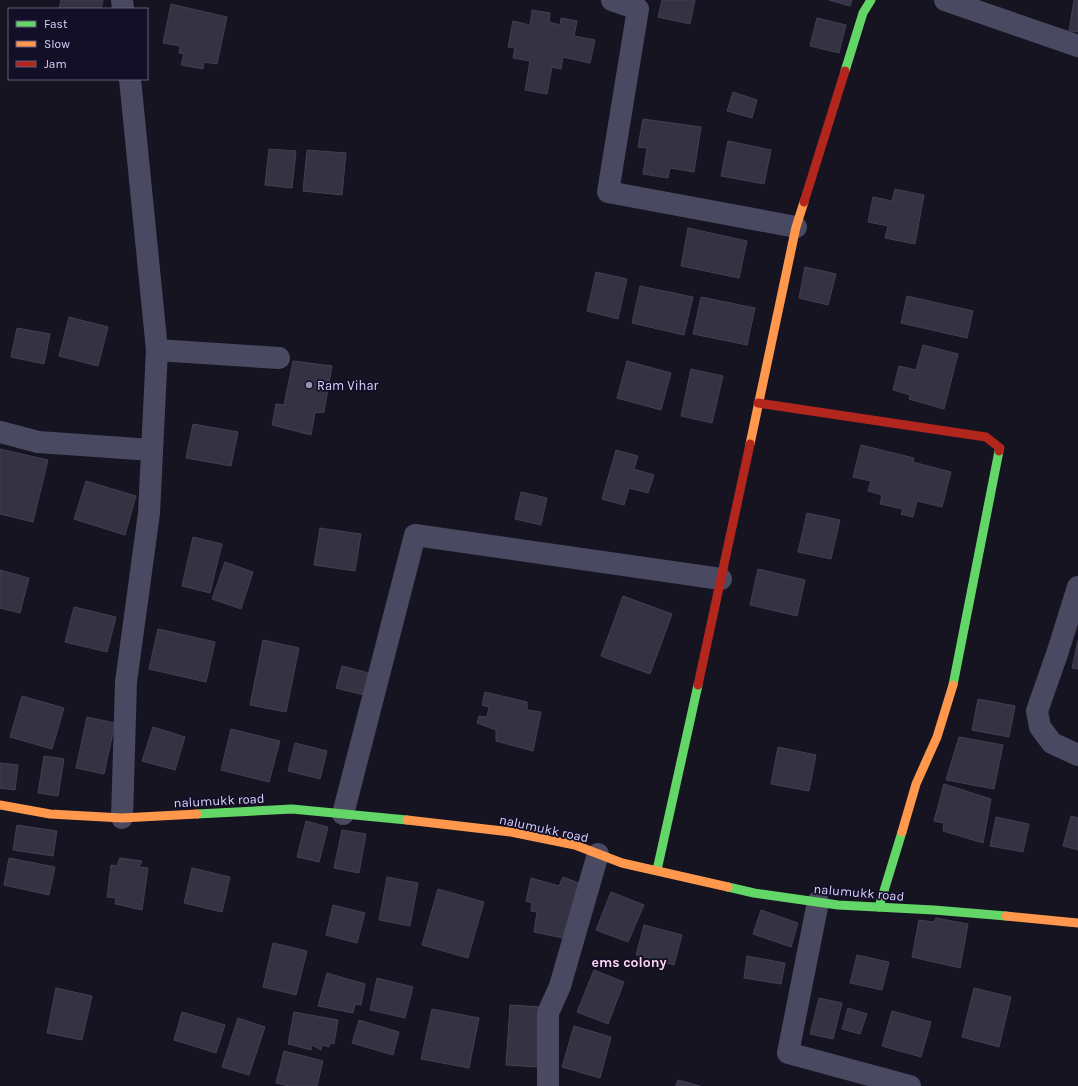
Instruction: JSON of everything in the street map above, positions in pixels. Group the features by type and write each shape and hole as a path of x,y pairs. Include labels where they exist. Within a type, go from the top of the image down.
{"street":[{"path":"612,0 638,9 608,192 796,227"},
{"path":"657,870 796,227 863,13 871,0"},
{"path":"945,0 1078,46"},
{"path":"122,818 126,682 149,513 156,350 130,80"},
{"path":"156,350 279,358"},
{"path":"758,403 986,437 1000,448 954,687 937,737 916,784 879,907"},
{"path":"0,432 38,442 152,450"},
{"path":"343,814 415,534 721,579"},
{"path":"1078,587 1037,711 1040,727 1052,743 1078,755"},
{"name":"nalumukk road","path":"0,804 50,814 122,818 292,809 399,819 511,832 575,845 622,863 754,893 838,905 992,914 1078,923"},
{"path":"548,1086 548,1013 560,986 598,854"},
{"path":"818,902 788,1053 910,1086"}],"building":[{"path":"61,0 103,0 101,8 59,8"},
{"path":"662,0 695,0 690,24 658,17"},
{"path":"829,0 852,0 850,6"},
{"path":"1074,0 1078,0 1078,32 1069,31"},
{"path":"171,4 227,17 217,64 204,62 203,69 181,65 184,54 179,53 180,46 163,43"},
{"path":"532,10 550,13 549,22 560,25 561,18 577,21 574,36 595,40 590,63 563,57 561,69 552,67 547,94 525,90 530,61 513,58 515,48 508,47 513,21 530,25"},
{"path":"817,18 846,25 839,53 810,46"},
{"path":"733,92 757,100 752,118 727,111"},
{"path":"643,119 701,127 694,172 670,168 668,178 643,174 647,148 638,147"},
{"path":"728,141 771,150 764,184 721,176"},
{"path":"269,149 296,151 292,188 265,185"},
{"path":"307,150 346,153 342,195 303,191"},
{"path":"895,189 924,195 915,244 885,238 888,226 868,222 873,197 892,201"},
{"path":"688,228 747,241 739,278 681,266"},
{"path":"805,267 836,274 828,305 799,298"},
{"path":"596,272 627,279 618,319 587,311"},
{"path":"640,286 693,297 684,335 632,323"},
{"path":"907,296 973,311 967,338 901,323"},
{"path":"701,297 755,308 747,345 693,334"},
{"path":"69,317 108,327 98,366 59,356"},
{"path":"17,328 50,334 44,364 11,357"},
{"path":"923,345 958,354 944,409 909,399 910,395 893,390 899,366 916,370"},
{"name":"Ram Vihar","path":"293,361 332,366 324,412 315,413 311,435 272,425 276,404 284,405"},
{"path":"627,361 671,373 661,410 617,398"},
{"path":"691,369 723,376 712,423 681,416"},
{"path":"193,424 238,432 231,466 186,458"},
{"path":"861,445 914,458 913,462 951,472 942,507 917,501 913,517 901,514 903,509 880,504 882,495 868,491 871,481 853,477"},
{"path":"0,449 48,460 33,522 0,514"},
{"path":"616,450 638,456 634,469 654,475 648,493 629,488 624,505 602,499"},
{"path":"86,481 136,496 125,535 74,519"},
{"path":"521,492 547,498 541,525 515,519"},
{"path":"807,513 840,520 831,559 798,552"},
{"path":"320,528 361,534 355,571 314,565"},
{"path":"193,537 222,544 210,593 182,586"},
{"path":"225,562 253,572 241,609 212,599"},
{"path":"758,569 805,580 797,616 750,605"},
{"path":"0,570 29,578 20,613 0,608"},
{"path":"623,596 672,614 650,674 601,656"},
{"path":"74,607 116,617 107,652 65,642"},
{"path":"158,629 215,642 206,682 149,669"},
{"path":"263,640 299,648 286,712 250,705"},
{"path":"1078,640 1078,669 1072,668"},
{"path":"342,666 369,673 364,695 336,688"},
{"path":"485,692 527,702 527,710 541,712 533,751 496,741 496,730 477,723 479,716 487,717 489,707 482,705"},
{"path":"22,696 64,708 52,749 10,737"},
{"path":"978,699 1015,706 1009,737 972,730"},
{"path":"87,717 115,723 104,774 76,768"},
{"path":"153,727 185,737 175,770 142,761"},
{"path":"231,729 280,741 269,782 221,770"},
{"path":"959,737 1003,745 994,789 946,780"},
{"path":"295,743 327,751 320,779 288,771"},
{"path":"778,747 816,755 809,791 771,784"},
{"path":"44,756 64,759 58,796 38,793"},
{"path":"0,763 18,765 15,790 0,788"},
{"path":"944,784 991,799 983,843 943,831 944,823 934,821"},
{"path":"1071,816 1078,818 1078,850 1063,846"},
{"path":"996,817 1029,824 1023,852 990,846"},
{"path":"306,821 328,827 319,862 297,857"},
{"path":"17,825 57,831 53,856 13,850"},
{"path":"342,830 366,834 359,873 334,868"},
{"path":"9,858 55,867 49,895 4,885"},
{"path":"120,858 142,861 139,867 148,868 142,910 115,904 116,898 107,897 111,865 117,866"},
{"path":"192,868 230,877 222,912 184,903"},
{"path":"387,877 418,883 410,926 379,920"},
{"path":"563,877 579,883 568,939 534,932 537,912 531,911 532,903 526,901 531,878 559,886"},
{"path":"438,889 484,902 468,958 422,945"},
{"path":"611,892 644,905 628,942 596,930"},
{"path":"333,905 365,913 357,943 326,935"},
{"path":"761,910 798,923 791,947 753,934"},
{"path":"936,918 968,924 960,968 912,957 919,920 934,922"},
{"path":"644,925 682,935 674,965 636,955"},
{"path":"273,943 307,951 296,995 263,987"},
{"path":"857,955 889,962 882,990 850,983"},
{"path":"747,956 785,963 781,984 744,978"},
{"path":"594,970 624,982 608,1024 577,1012"},
{"path":"327,973 365,984 361,1005 355,1004 353,1013 318,1006"},
{"path":"377,978 413,987 405,1018 370,1010"},
{"path":"56,988 92,996 82,1040 47,1033"},
{"path":"974,988 1011,997 999,1047 962,1037"},
{"path":"819,998 842,1003 833,1039 810,1034"},
{"path":"510,1005 542,1007 538,1067 506,1065"},
{"path":"848,1008 867,1014 860,1034 842,1029"},
{"path":"432,1009 479,1018 469,1068 421,1059"},
{"path":"892,1011 931,1022 921,1057 882,1046"},
{"path":"182,1012 225,1025 216,1053 174,1040"},
{"path":"294,1012 338,1020 334,1044 330,1043 329,1047 322,1045 321,1050 312,1045 311,1050 288,1044"},
{"path":"238,1018 265,1027 249,1075 222,1067"},
{"path":"359,1020 399,1032 393,1055 352,1043"},
{"path":"574,1026 611,1037 600,1078 562,1067"},
{"path":"284,1051 323,1061 317,1086 289,1086 276,1083"},
{"path":"678,1080 700,1086 676,1086"}],"traffic: fast":[{"path":"845,71 863,13 871,0"},
{"path":"953,685 999,451"},
{"path":"657,870 698,685"},
{"path":"197,814 292,809 407,820"},
{"path":"879,907 902,832"},
{"path":"728,887 754,893 838,905 934,910 1006,916"}],"traffic: slow":[{"path":"750,444 796,227 804,202"},
{"path":"902,832 916,784 937,737 953,685"},
{"path":"0,805 50,814 122,818 197,814"},
{"path":"407,820 511,832 575,845 622,863 728,887"},
{"path":"1006,916 1078,923"}],"traffic: jam":[{"path":"804,202 845,71"},
{"path":"758,403 986,437 1000,448 999,451"},
{"path":"698,685 750,444"}],"place":[{"name":"Ram Vihar","path":"309,385"}],"district":[{"name":"ems colony","path":"629,962"}]}
